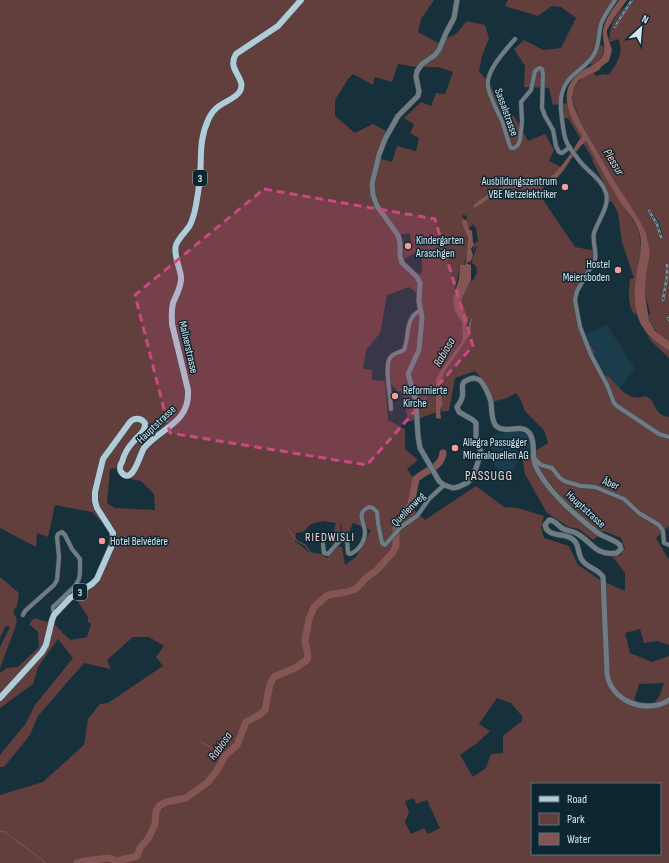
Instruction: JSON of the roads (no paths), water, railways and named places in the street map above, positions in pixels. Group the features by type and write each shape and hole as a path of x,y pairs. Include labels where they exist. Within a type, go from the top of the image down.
{"main road":[{"name":"Malixerstrasse","path":"188,398 187,382 172,324 171,313 181,278 176,247 178,240 191,224 200,185 200,152 204,128 214,109 235,96 240,91 241,81 232,64 232,59 236,54 278,26 301,0"},
{"name":"Hauptstrasse","path":"0,698 42,652 46,645 52,620 56,613 70,598 92,584 97,579 112,542 112,531 98,510 95,501 99,471 104,456 130,422 137,418 142,420 145,423 144,429 128,448 120,466 122,474 127,476 131,474 135,470 140,455 145,448 175,423 182,415 186,408 188,398"}],"street":[{"path":"444,486 435,476 419,443 416,401 408,376 409,369 419,350 422,318 418,301 420,281 406,268 400,259 400,243 398,235 377,206 373,195 372,184 379,155 385,139 394,122 418,96 419,91 416,77 417,71 422,64 433,57 439,50 454,18 456,0"},
{"path":"615,0 602,23 595,54 570,78 562,93 560,104 565,138 570,148 602,185 606,195 606,204 594,236 596,254 594,262 577,291 575,300 578,318 583,334 593,360 607,385 615,404 659,434 669,437"},
{"name":"Sassalstrasse","path":"515,39 498,60 488,82 489,91 506,132 509,145 511,148 514,148 519,143 522,121 522,102 531,90 535,71 539,68 542,69 543,74 542,108 554,132 557,149 562,153 570,148"},
{"path":"391,409 388,390 389,359 404,349 410,322 414,314 421,310"},
{"name":"Hauptstrasse","path":"444,486 455,488 469,481 475,474 481,455 481,448 476,436 476,423 457,410 462,397 462,386 464,382 472,378 477,378 480,380 490,400 493,421 497,426 502,429 523,429 529,432 532,437 533,458 537,469 549,487 598,533 617,542 621,546 620,551 617,553 600,551 593,548 578,534 562,528 554,521 549,520 546,523 546,528 549,532 574,540 583,562 603,576 607,673 611,686 616,694 636,705 656,706 669,700"},
{"name":"Äber","path":"533,458 541,465 552,468 564,482 581,486 595,486 624,499 639,513 657,523 663,531 664,542 669,545"},
{"name":"Quellenweg","path":"323,544 324,554 328,554 342,538 345,538 347,540 348,553 352,554 363,541 365,531 361,517 367,507 373,508 377,512 382,543 385,545 398,530 417,516 429,499 444,486"},
{"path":"23,615 56,582 59,556 57,537 59,532 62,532 80,559 80,572 79,579 75,586 52,607 56,613"}],"water":[{"path":"619,0 627,0 607,30 612,50 609,61 599,70 579,80 574,87 572,98 574,107 583,127 646,233 650,253 646,276 645,295 649,320 655,331 669,341 669,351 649,335 644,329 637,315 635,293 636,277 641,250 639,231 635,222 621,204 586,141 553,182 538,187 505,189 475,208 473,207 478,201 499,188 520,183 536,183 545,180 556,172 566,160 582,136 569,111 567,94 569,86 574,78 602,57 604,51 604,26"},
{"path":"463,219 466,220 469,229 472,231 474,244 471,249 473,255 470,264 470,260 466,263 468,238 462,223"},
{"path":"465,263 471,265 471,279 461,301 467,317 469,318 467,326 466,325 466,331 468,333 470,319 472,319 470,336 444,373 439,385 443,405 440,410 441,419 436,418 436,379 461,343 463,337 462,323 455,311 453,302 459,279 460,265 465,265"}],"waterway":[{"name":"Rabiosa","path":"77,863 109,858 117,861 137,856 140,848 148,839 155,824 156,812 159,806 166,802 186,798 208,782 216,772 225,756 237,745 246,722 265,710 270,684 274,677 295,668 307,660 308,656 305,641 309,619 314,607 328,595 356,589 366,578 377,570 393,552 396,546 396,528 411,504 416,479 436,466 442,458 443,453"},
{"path":"288,529 297,541 305,545 310,551"},
{"path":"201,742 225,756"},
{"path":"0,831 5,832 46,863"}],"railway":[{"path":"615,27 632,0"},
{"path":"649,211 657,224 661,237"},
{"path":"663,300 667,276 667,265"}],"place":[{"name":"Ausbildungszentrum VBE Netzelektriker","path":"565,187"},
{"name":"Kindergarten Araschgen","path":"408,246"},
{"name":"Hostel Meiersboden","path":"618,270"},
{"name":"Reformierte Kirche","path":"395,396"},
{"name":"Allegra Passugger Mineralquellen AG","path":"455,448"},
{"name":"Hotel Belvédère","path":"102,541"}],"district":[{"name":"PASSUGG","path":"489,475"},
{"name":"RIEDWISLI","path":"330,537"}],"water label":[{"name":"Plessur","path":"614,162"}]}
